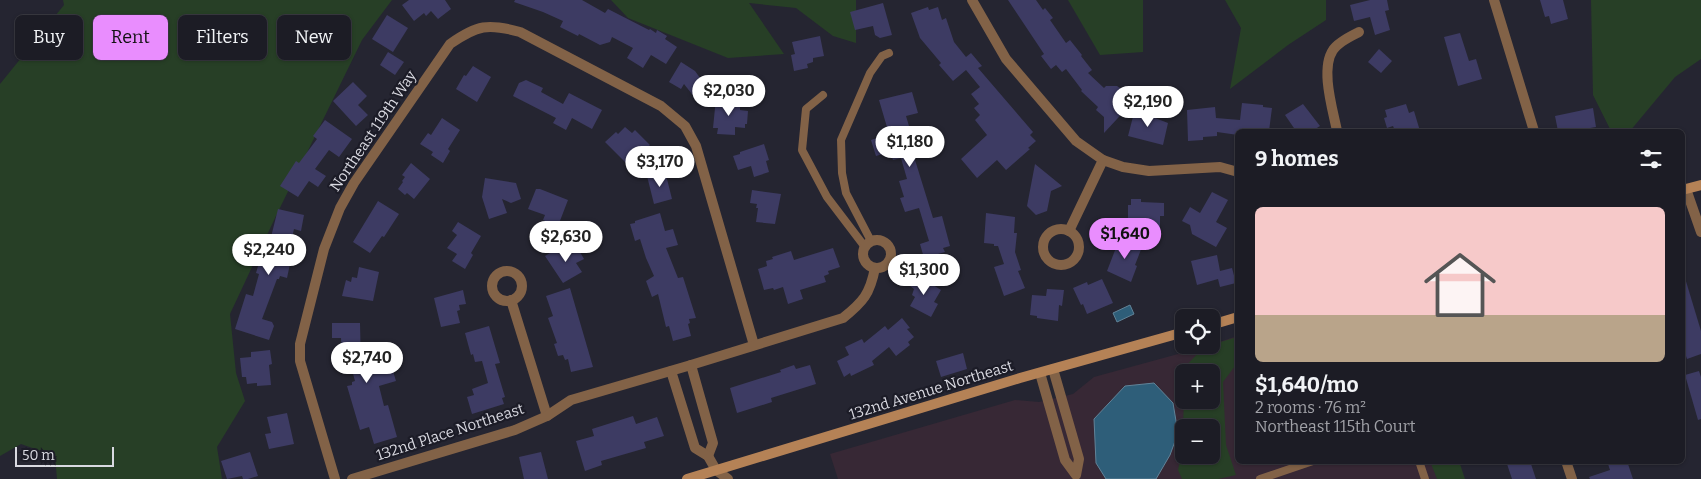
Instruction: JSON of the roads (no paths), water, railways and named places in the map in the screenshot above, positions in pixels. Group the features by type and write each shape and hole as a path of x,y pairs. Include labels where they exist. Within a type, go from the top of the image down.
{"street":[{"path":"972,0 1006,59 1076,141 1103,160 1123,167 1149,172 1220,167 1235,171"},
{"path":"1494,0 1533,129"},
{"name":"Northeast 119th Way","path":"335,479 300,361 300,344 324,249 340,208 354,183 450,44 467,32 486,27 500,26 520,32 661,106 685,126 696,146 754,345"},
{"path":"1337,129 1331,104 1327,67 1333,50 1359,32"},
{"path":"1069,231 1103,160"},
{"path":"1685,189 1701,185"},
{"path":"1685,192 1701,232"},
{"path":"879,240 884,242 891,250 891,256 886,266 875,268 870,266 863,258 868,244 879,240"},
{"name":"132nd Place Northeast","path":"352,479 515,430 547,416 571,400 843,318 860,304 872,287 875,268"},
{"path":"511,300 547,416"},
{"path":"1220,322 1235,318"},
{"name":"132nd Avenue Northeast","path":"687,479 1053,369 1175,335"},
{"path":"691,365 713,443 708,456"},
{"path":"1053,369 1079,459 1077,477"},
{"path":"671,370 695,448 708,456 716,470 728,479"},
{"path":"1040,373 1065,460 1077,477"},
{"path":"1567,464 1572,479"}],"lane":[{"path":"868,244 846,193 842,173 841,140 870,73 882,56 889,53"},
{"path":"822,95 806,108 802,150 827,197 868,244"},
{"path":"1260,479 1305,464"},
{"path":"1420,464 1425,479"}],"water":[{"path":"1130,305 1134,314 1117,322 1113,313"},
{"path":"1154,383 1173,403 1176,419 1175,441 1170,455 1156,479 1106,479 1096,463 1094,419 1125,386"}]}
